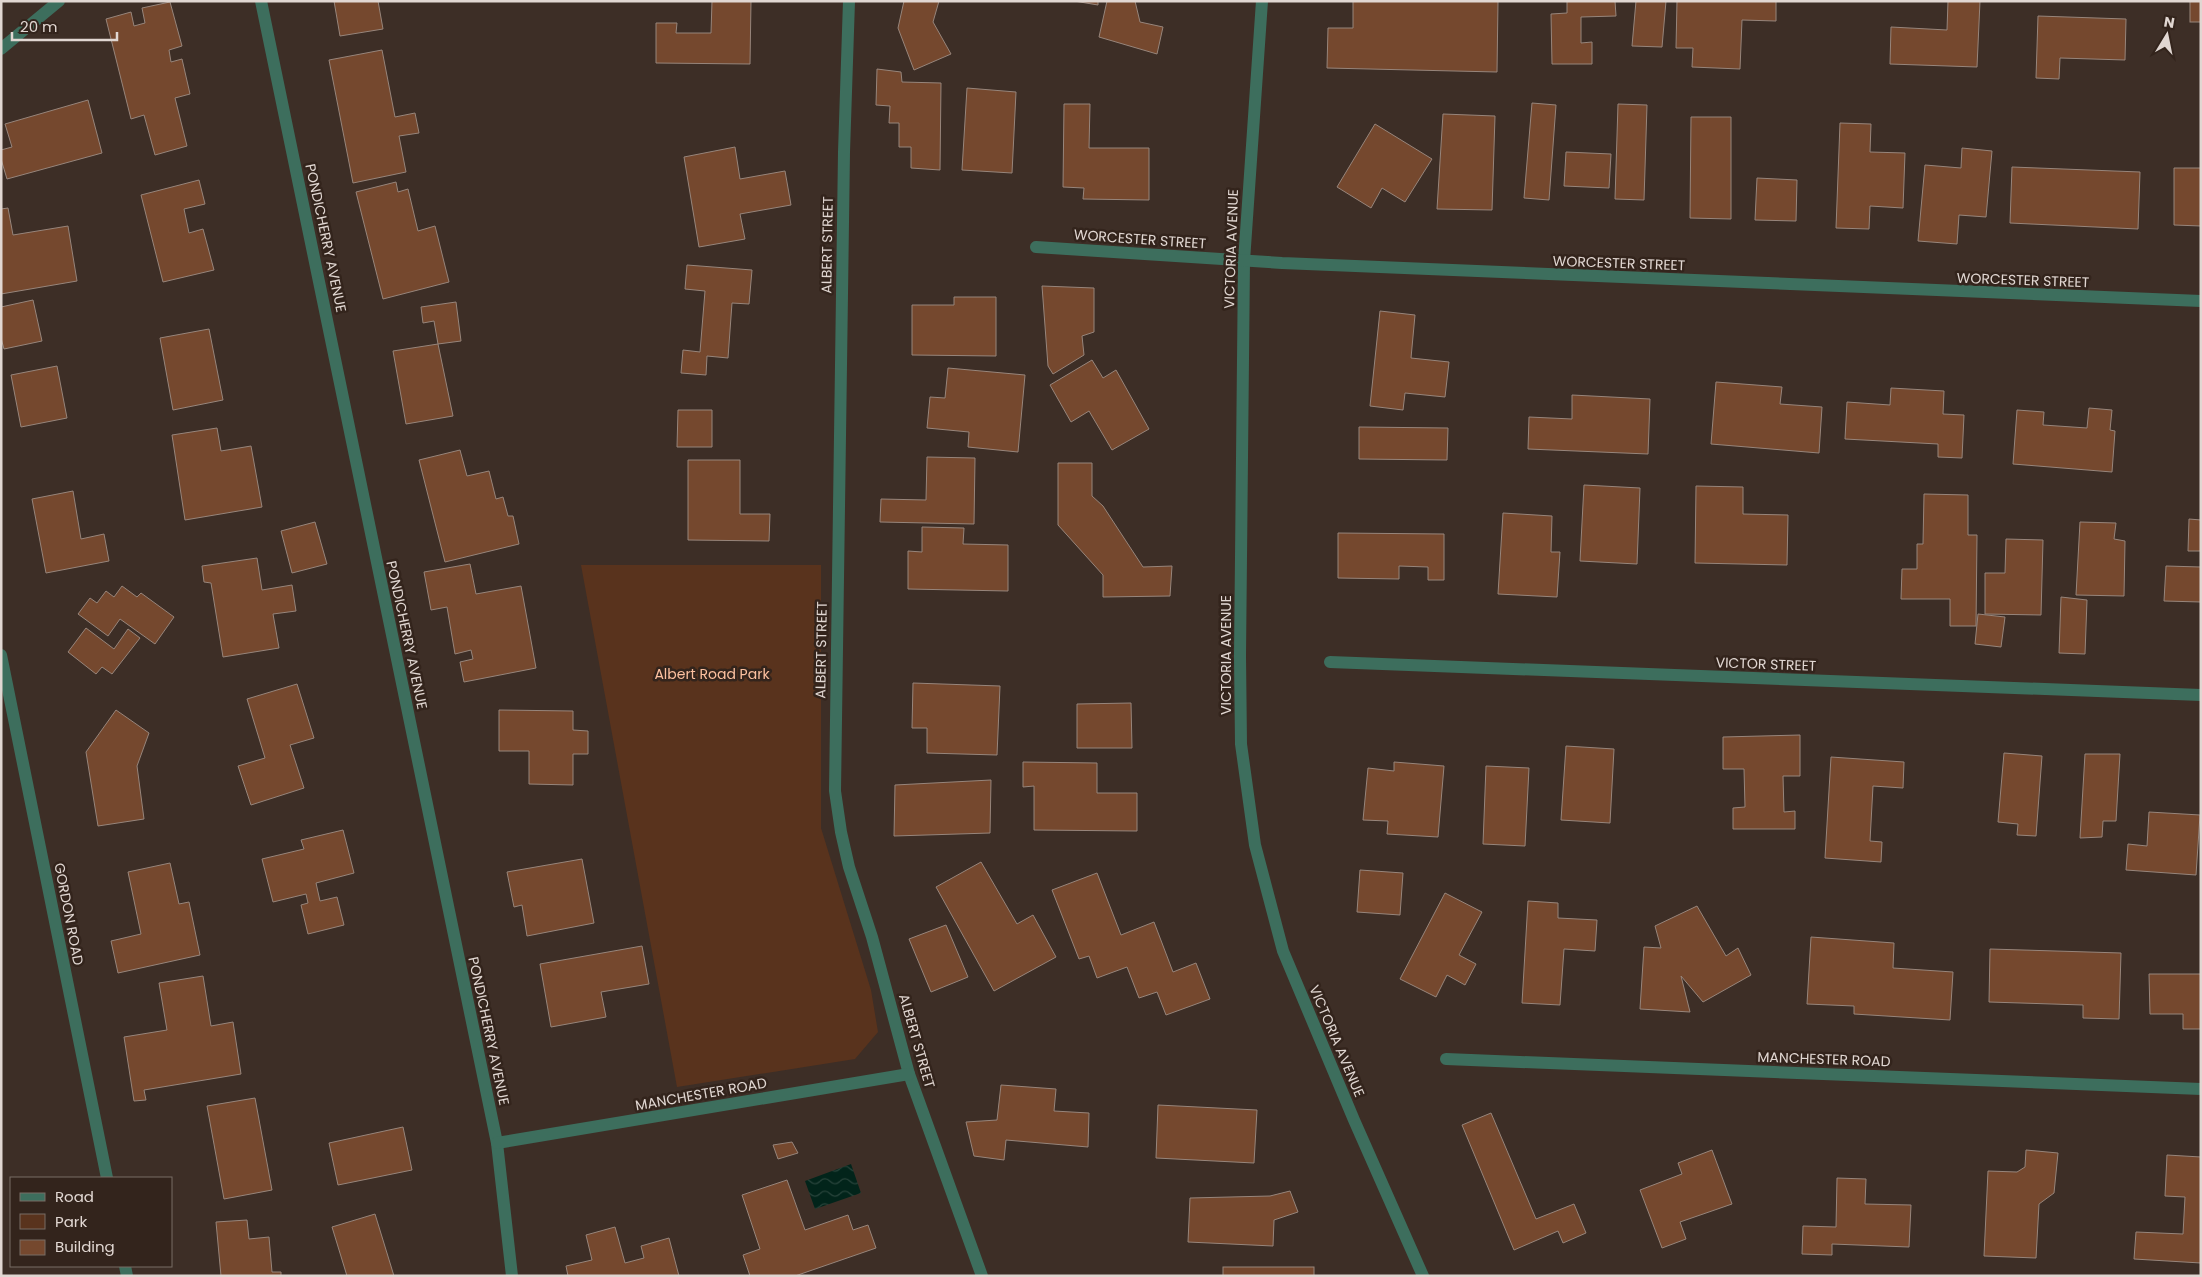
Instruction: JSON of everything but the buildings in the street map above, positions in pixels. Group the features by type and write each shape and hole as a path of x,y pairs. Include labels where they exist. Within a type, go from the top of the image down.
{"street":[{"path":"1,49 58,1"},
{"name":"PONDICHERRY AVENUE","path":"262,1 497,1143 512,1276"},
{"name":"ALBERT STREET","path":"849,1 844,152 835,791 841,832 849,867 872,937 909,1074 982,1276"},
{"name":"VICTORIA AVENUE","path":"1262,1 1244,261 1240,646 1241,744 1255,845 1283,950 1354,1120 1423,1276"},
{"name":"WORCESTER STREET","path":"1036,247 1244,261 2201,302"},
{"name":"GORDON ROAD","path":"1,655 107,1177"},
{"name":"VICTOR STREET","path":"1330,662 2201,696"},
{"name":"MANCHESTER ROAD","path":"1446,1059 2201,1089"},
{"name":"MANCHESTER ROAD","path":"497,1143 909,1074"}],"green space":[{"name":"Albert Road Park","path":"581,565 821,565 821,828 871,990 878,1032 855,1059 677,1087"}],"water":[{"path":"851,1164 861,1193 815,1209 805,1181"}]}
